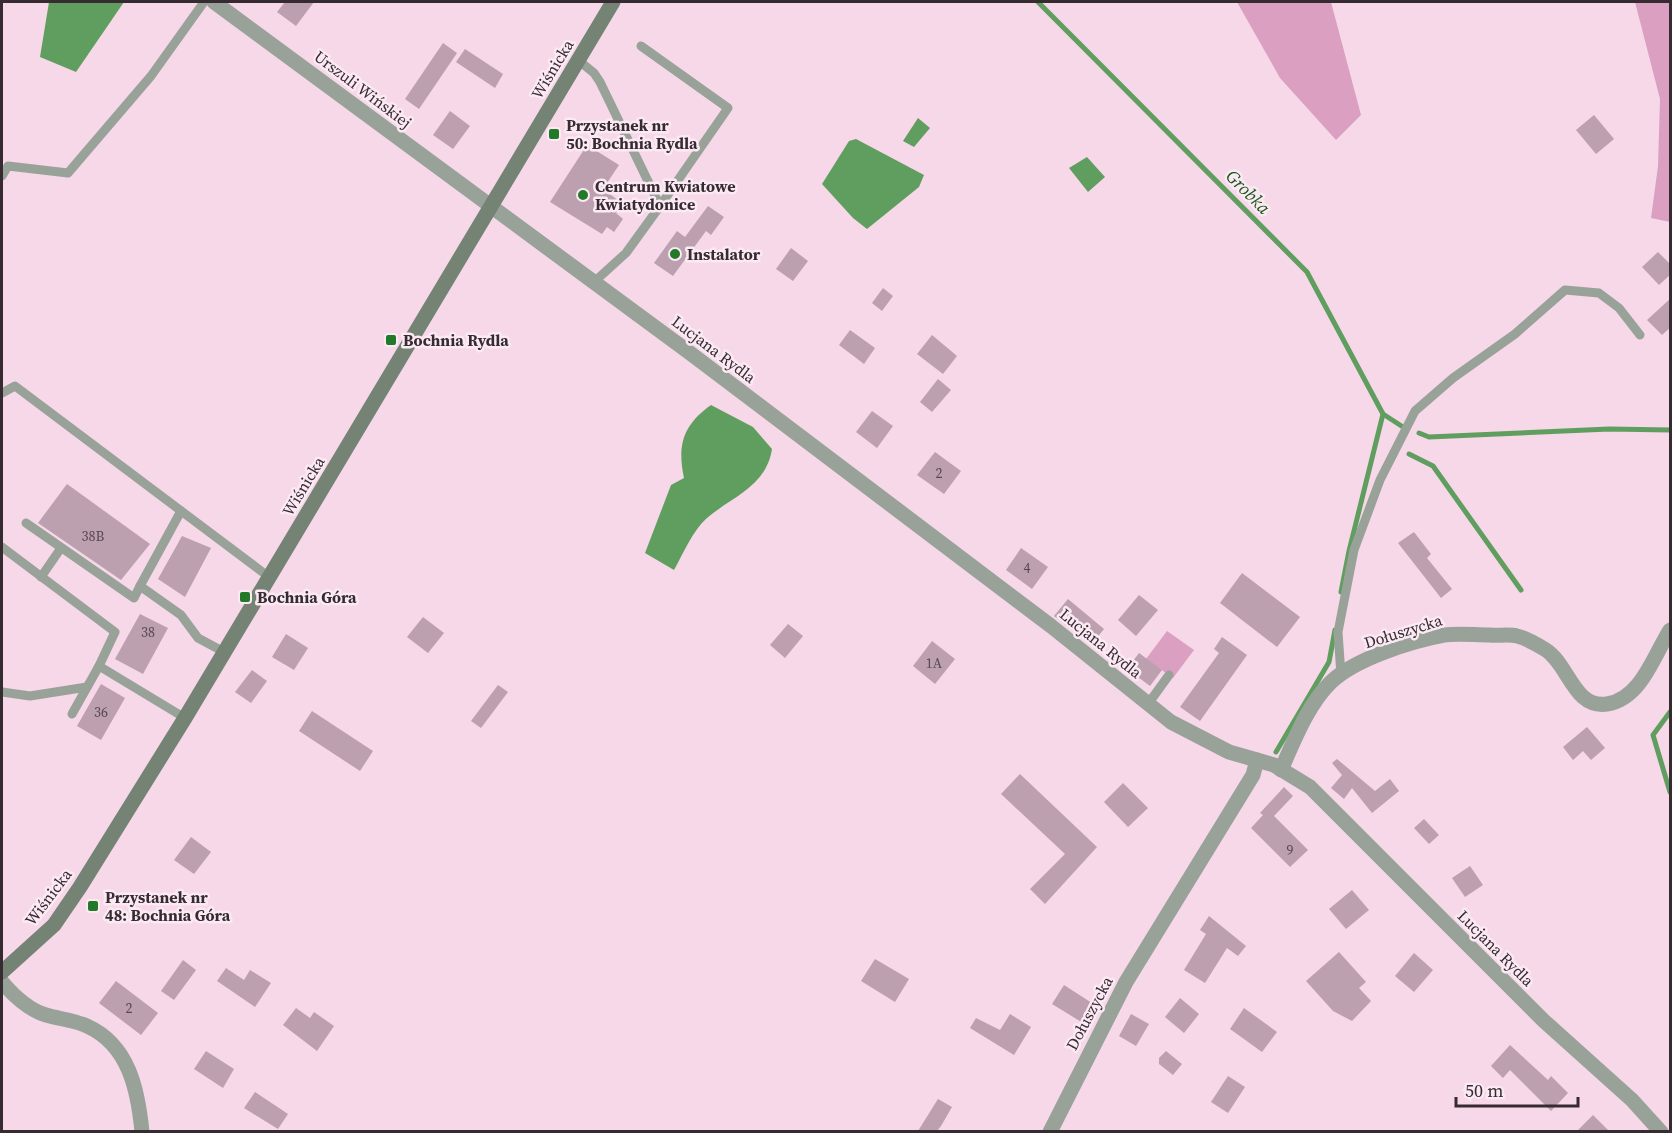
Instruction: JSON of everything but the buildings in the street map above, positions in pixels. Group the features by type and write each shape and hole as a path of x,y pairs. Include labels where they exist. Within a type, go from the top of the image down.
{"main road":[{"name":"Wiśnicka","path":"2,972 54,925 185,718 613,2"}],"street":[{"name":"Urszuli Wińskiej","path":"214,2 490,206"},
{"name":"Lucjana Rydla","path":"490,206 1051,626 1171,722 1229,752 1281,770 1310,787 1544,1021 1632,1100 1661,1131"},
{"name":"Dołuszycka","path":"1281,770 1312,709 1330,682 1356,665 1391,650 1445,635 1517,636 1547,651 1565,671 1576,691 1592,704 1608,704 1624,698 1642,680 1671,630"},
{"name":"Dołuszycka","path":"1050,1131 1126,982 1253,775 1257,760"},
{"path":"2,982 24,1003 43,1014 87,1025 114,1046 121,1054 135,1087 142,1131"}],"lane":[{"path":"2,176 8,166 68,173 151,76 204,2"},
{"path":"594,282 626,253 728,108 641,46"},
{"path":"578,60 600,82 660,206"},
{"path":"1341,675 1338,632 1354,550 1380,480 1415,411 1453,378 1515,334 1565,290 1599,293 1619,308 1640,335"},
{"path":"2,393 15,386 269,577"},
{"path":"26,523 134,598 181,511"},
{"path":"2,547 115,632 72,714"},
{"path":"41,577 61,548"},
{"path":"140,586 181,615 198,638 224,652"},
{"path":"99,666 185,718"},
{"path":"1148,704 1169,675"},
{"path":"2,692 30,696 87,687"}],"shaded area":[{"path":"49,2 124,2 76,72 40,57"},
{"path":"1237,2 1331,2 1361,115 1336,140 1280,78"},
{"path":"1635,2 1670,2 1670,222 1651,218 1658,166 1660,99"},
{"path":"918,118 930,128 914,147 903,141"},
{"path":"856,139 924,175 919,187 867,229 853,218 822,184 849,141"},
{"path":"1087,157 1105,177 1088,192 1069,168"},
{"path":"711,405 753,427 772,449 769,462 756,482 702,523 674,570 645,553 671,485 684,478 681,455 688,428"},
{"path":"1167,631 1194,650 1173,678 1146,659"}],"waterway":[{"name":"Grobka","path":"1038,2 1307,272 1383,414 1403,427"},
{"path":"1341,592 1383,414"},
{"name":"Grobka","path":"1419,433 1429,437 1609,429 1670,430"},
{"path":"1409,454 1433,466 1521,590"},
{"path":"1276,752 1329,662 1335,630"},
{"name":"Grobka","path":"1670,712 1653,735 1670,792"}],"place":[{"name":"Przystanek nr 50: Bochnia Rydla","path":"554,134"},
{"name":"Centrum Kwiatowe Kwiatydonice","path":"583,195"},
{"name":"Instalator","path":"675,254"},
{"name":"Bochnia Rydla","path":"391,340"},
{"name":"Bochnia Góra","path":"245,597"},
{"name":"Przystanek nr 48: Bochnia Góra","path":"93,906"}]}
